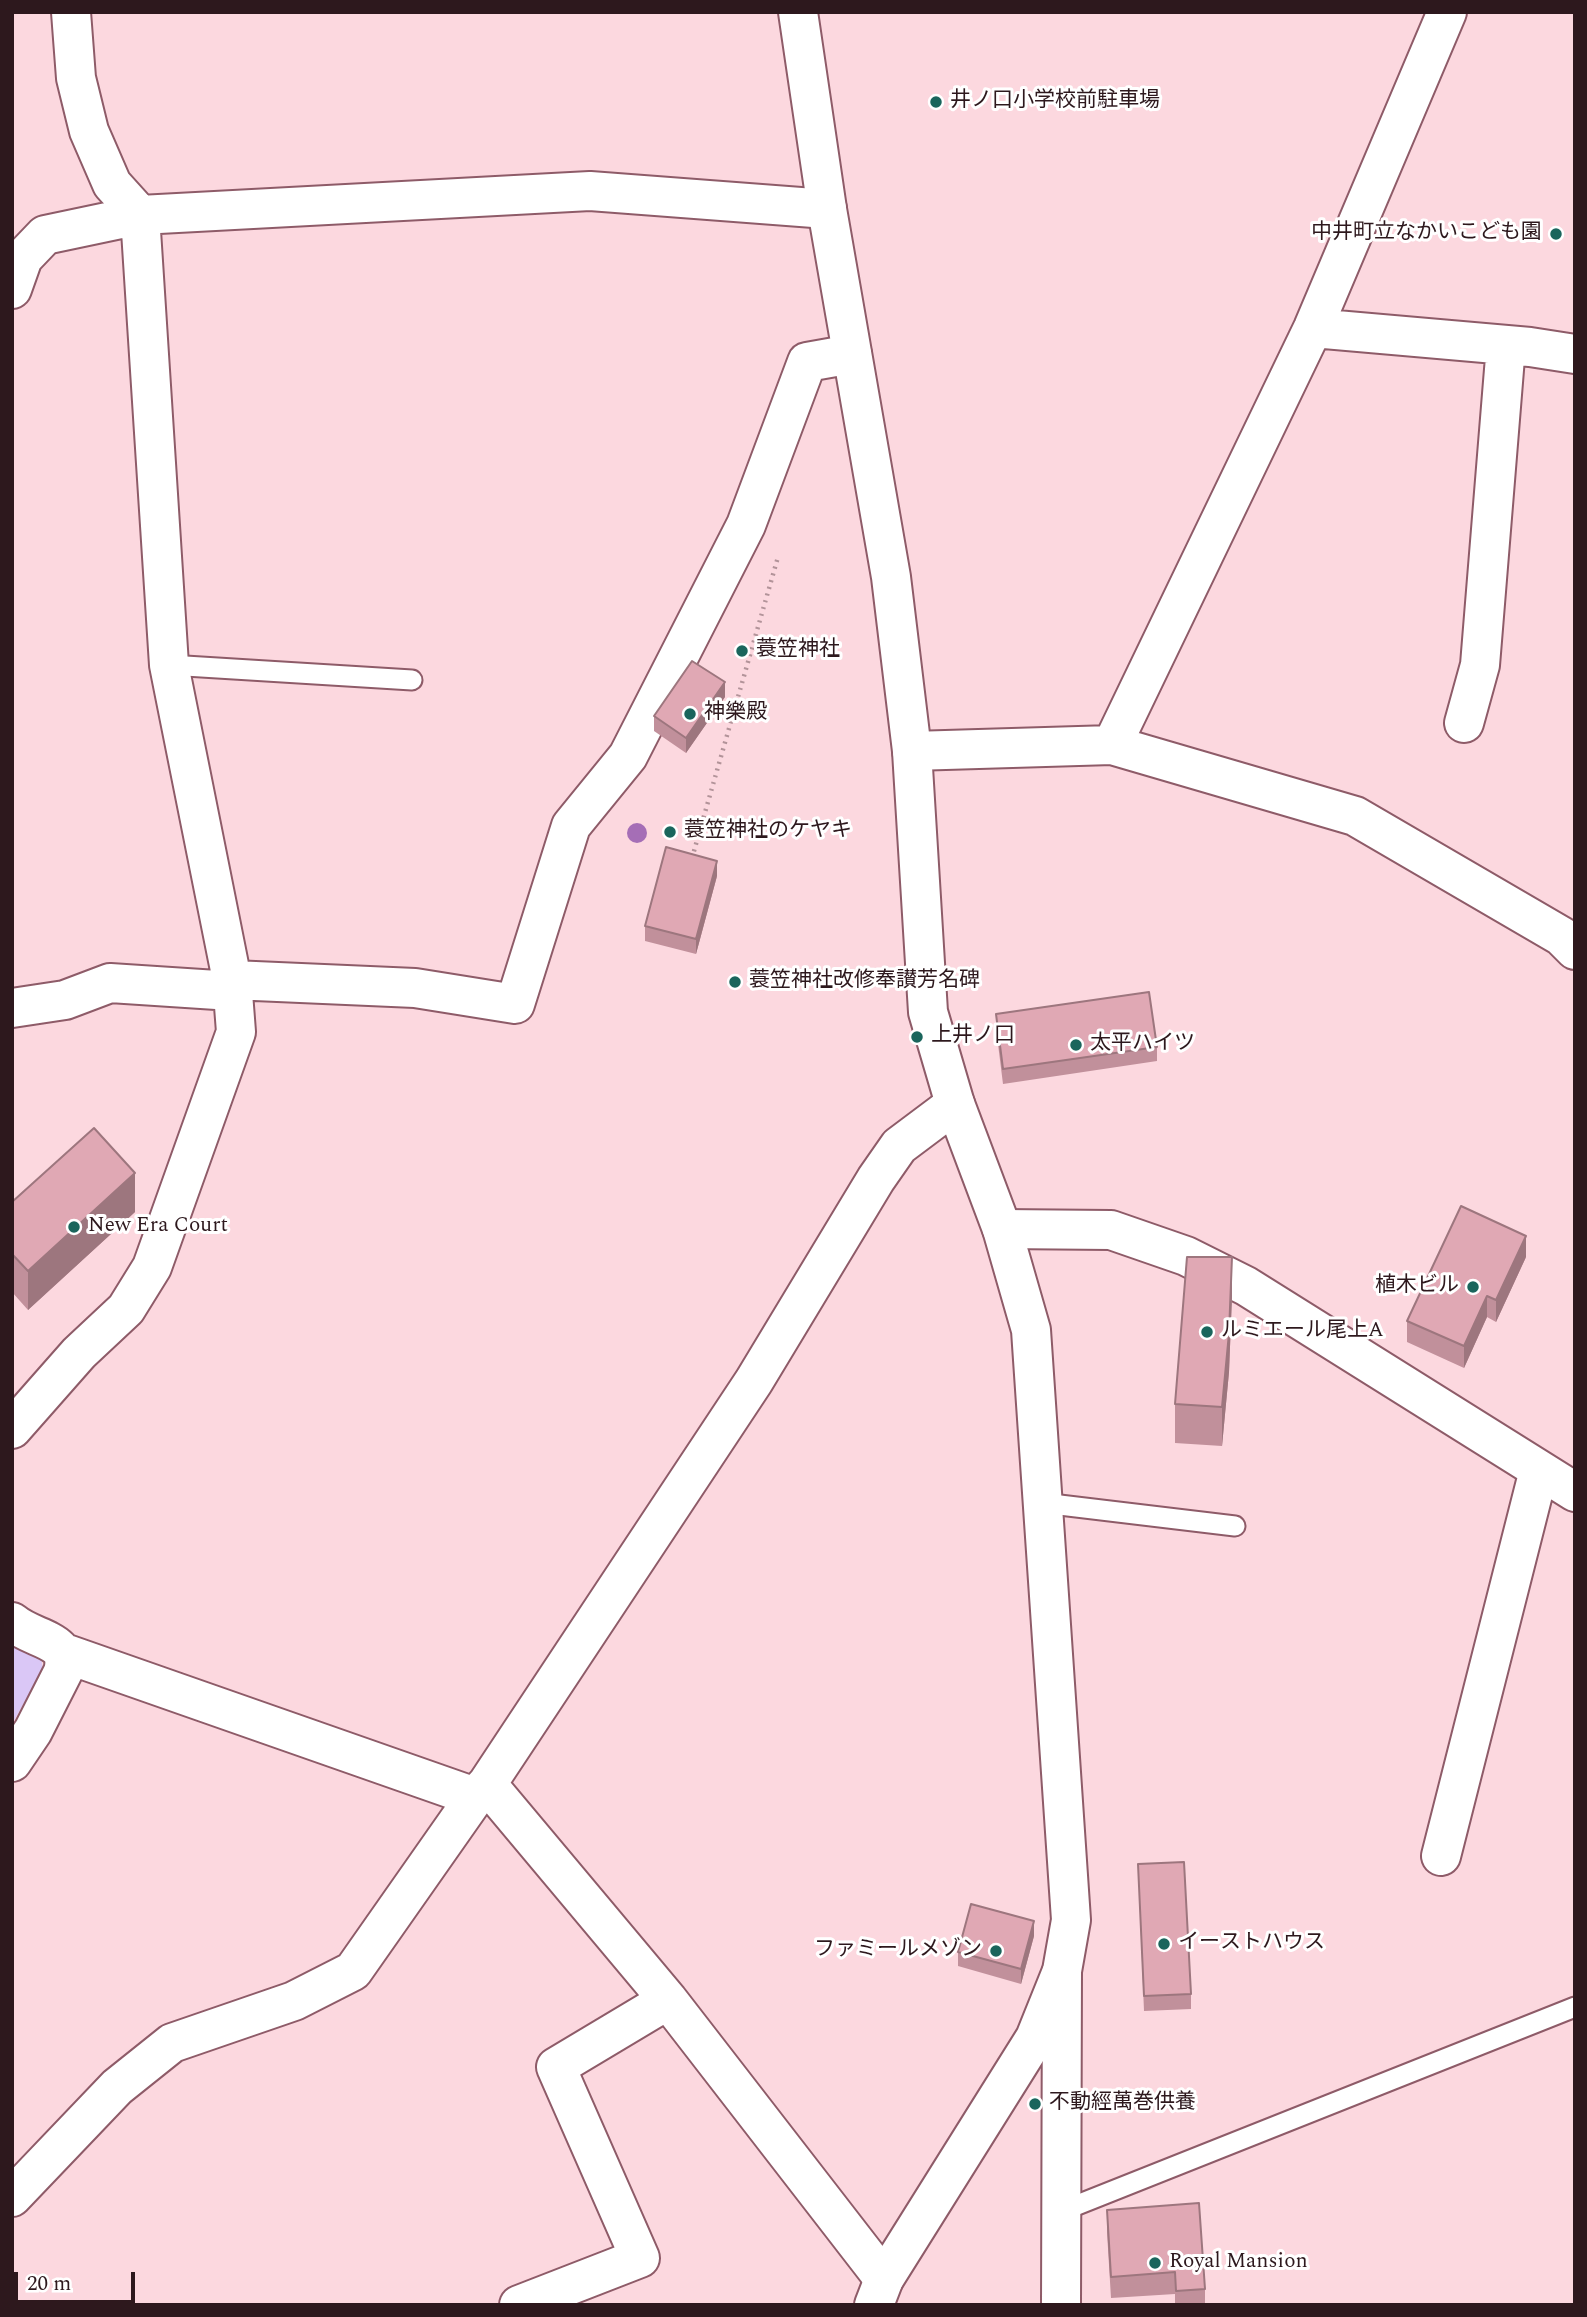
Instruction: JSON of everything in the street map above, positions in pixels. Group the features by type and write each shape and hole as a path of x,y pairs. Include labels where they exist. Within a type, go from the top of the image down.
{"street":[{"path":"12,1429 79,1353 125,1309 152,1268 236,1032 232,986 169,665 140,215 112,184 89,131 76,78 71,12"},
{"path":"798,12 827,209 891,577 912,751 928,1012 955,1104 1002,1229 1031,1330 1071,1920 1062,1971 1061,2305"},
{"path":"1112,745 1313,328 1447,12"},
{"path":"12,289 29,230 140,215 590,191 827,209"},
{"path":"1313,328 1506,345 1575,354"},
{"path":"1464,723 1480,665 1506,345"},
{"path":"12,1008 65,1000 110,983 415,988 515,1004 571,826 628,756 746,525 807,362 852,354"},
{"path":"912,751 1112,745 1355,816 1561,936 1575,950"},
{"path":"12,2197 117,2087 172,2043 294,2001 353,1971 481,1790 754,1381 876,1179 899,1146 955,1104"},
{"path":"1002,1229 1111,1230 1186,1256 1246,1286 1575,1492"},
{"path":"1441,1856 1539,1470"},
{"path":"12,1622 22,1630 57,1645 64,1653 481,1790 668,2000 879,2292 1035,2038 1062,1971"},
{"path":"12,1762 33,1731 63,1672 64,1653"},
{"path":"519,2305 570,2295 640,2258 556,2067 668,2000"}],"lane":[{"path":"169,665 412,680"},
{"path":"1043,1503 1235,1526"},
{"path":"1062,2210 1575,2007"}],"path":[{"path":"690,864 778,555"}],"shaded area":[{"path":"12,1642 41,1656 43,1670 12,1724"}],"building":[{"name":"神樂殿","path":"692,661 725,682 686,738 654,716"},
{"path":"666,847 717,861 696,939 645,926"},
{"name":"太平ハイツ","path":"1149,992 1157,1047 1003,1069 996,1014"},
{"path":"94,1128 135,1173 28,1271 12,1254 12,1202"},
{"name":"植木ビル","path":"1461,1206 1526,1236 1496,1300 1487,1296 1464,1346 1407,1321"},
{"path":"1187,1257 1232,1257 1222,1407 1175,1404"},
{"name":"イーストハウス","path":"1184,1862 1191,1994 1144,1996 1138,1864"},
{"name":"ファミールメゾン","path":"971,1904 1034,1921 1021,1969 958,1952"},
{"name":"Royal Mansion","path":"1199,2203 1205,2289 1176,2291 1175,2272 1111,2277 1107,2210"}],"place":[{"name":"井ノ口小学校前駐車場","path":"936,102"},
{"name":"中井町立なかいこども園","path":"1556,234"},
{"name":"蓑笠神社","path":"742,651"},
{"name":"神樂殿","path":"690,714"},
{"name":"蓑笠神社のケヤキ","path":"670,832"},
{"name":"蓑笠神社改修奉讃芳名碑","path":"735,982"},
{"name":"上井ノ口","path":"917,1037"},
{"name":"太平ハイツ","path":"1076,1045"},
{"name":"New Era Court","path":"74,1227"},
{"name":"植木ビル","path":"1473,1287"},
{"name":"ルミエール尾上A","path":"1207,1332"},
{"name":"イーストハウス","path":"1164,1944"},
{"name":"ファミールメゾン","path":"996,1951"},
{"name":"不動經萬巻供養","path":"1035,2104"},
{"name":"Royal Mansion","path":"1155,2263"}]}
